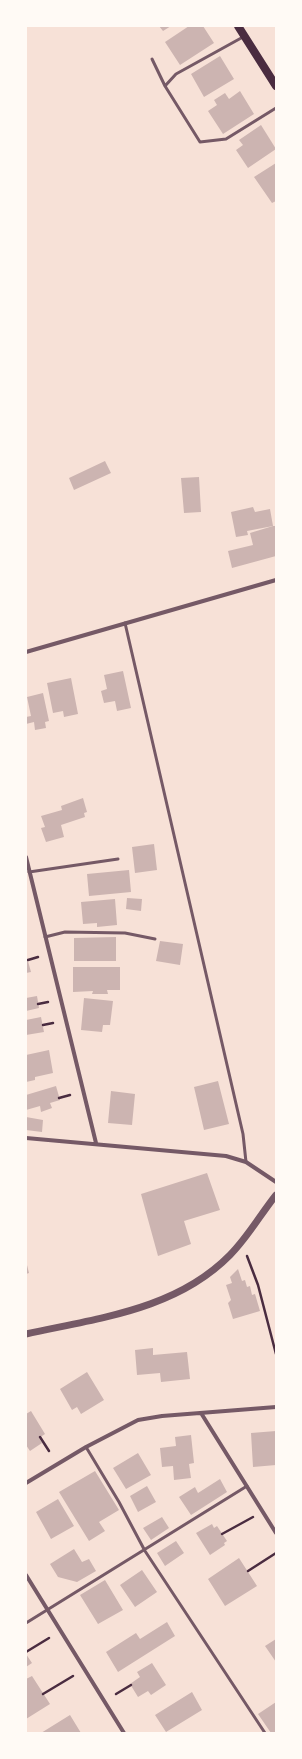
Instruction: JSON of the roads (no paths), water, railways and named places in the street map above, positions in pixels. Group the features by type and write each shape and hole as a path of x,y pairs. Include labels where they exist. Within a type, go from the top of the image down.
{"main road":[{"path":"238,26 276,86"}],"street":[{"path":"26,652 276,580"},
{"path":"26,857 28,873 96,1143"},
{"path":"26,1138 96,1143 226,1156 246,1162 276,1182"},
{"path":"26,1334 132,1311 151,1305 180,1291 228,1257 241,1244 276,1195"},
{"path":"26,1483 86,1447 138,1420 162,1416 276,1407"},
{"path":"201,1413 276,1533"},
{"path":"26,1575 124,1733"}],"lane":[{"path":"165,86 176,74 244,36"},
{"path":"152,59 165,86 200,142 226,139 276,108"},
{"path":"125,623 243,1134 246,1162"},
{"path":"28,873 118,859"},
{"path":"45,937 65,932 125,933 155,939"},
{"path":"86,1447 119,1502 145,1551 265,1733"},
{"path":"26,1623 145,1551 247,1486"}]}
